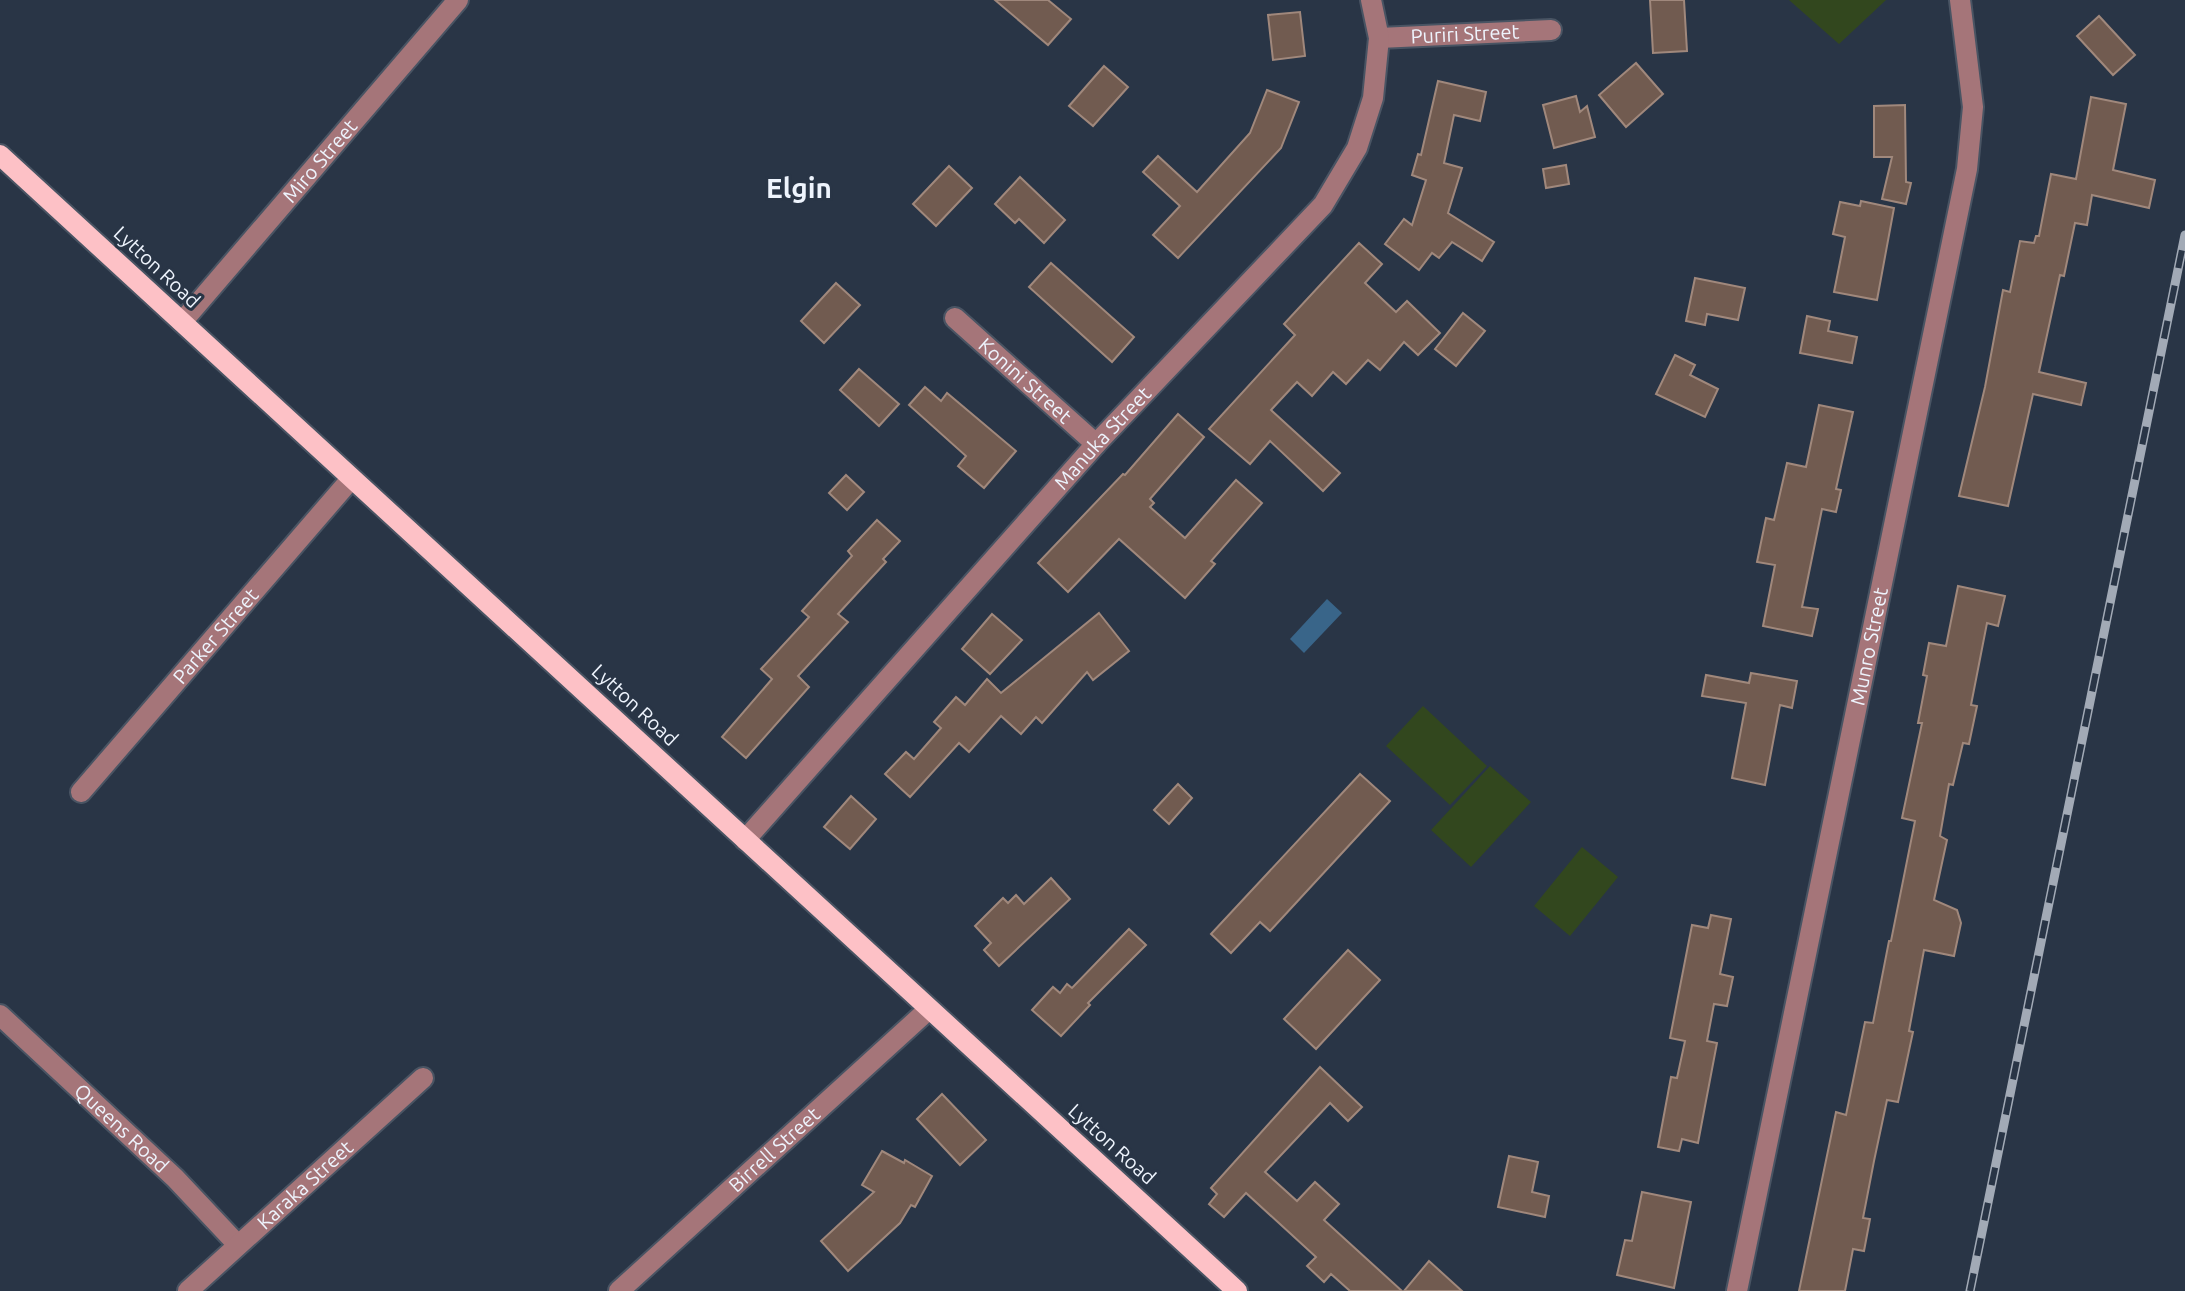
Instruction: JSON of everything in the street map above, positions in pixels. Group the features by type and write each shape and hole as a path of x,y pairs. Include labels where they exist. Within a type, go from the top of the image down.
{"main road":[{"name":"Lytton Road","path":"0,155 1237,1291"}],"street":[{"name":"Miro Street","path":"182,322 458,0"},
{"name":"Manuka Street","path":"745,840 1096,444 1323,205 1357,148 1373,98 1379,38 1371,0"},
{"name":"Munro Street","path":"1737,1291 1967,169 1973,107 1960,0"},
{"name":"Puriri Street","path":"1379,38 1551,30"},
{"name":"Konini Street","path":"955,318 1096,444"},
{"name":"Parker Street","path":"81,792 351,479"},
{"name":"Birrell Street","path":"619,1291 929,1009"},
{"name":"Queens Road","path":"0,1015 175,1178 238,1245"},
{"name":"Karaka Street","path":"188,1291 423,1078"}],"green space":[{"path":"1789,0 1886,0 1839,44"},
{"path":"1423,706 1487,766 1450,805 1386,746"},
{"path":"1490,766 1531,802 1471,867 1431,830"},
{"path":"1582,847 1618,877 1570,936 1534,906"}],"water":[{"path":"1327,599 1342,613 1304,653 1290,639"}],"building":[{"path":"995,0 1048,0 1071,19 1048,45"},
{"path":"1650,0 1684,0 1687,51 1653,53"},
{"path":"1300,12 1305,56 1273,60 1268,15"},
{"path":"2099,16 2135,55 2113,75 2077,36"},
{"path":"1636,63 1663,94 1626,127 1599,95"},
{"path":"1104,66 1128,87 1093,126 1069,106"},
{"path":"1438,81 1486,92 1480,121 1454,115 1444,163 1462,168 1448,213 1494,242 1482,261 1452,242 1439,258 1432,253 1419,270 1385,244 1404,219 1412,225 1426,180 1412,175 1418,154 1421,155"},
{"path":"1267,90 1299,102 1281,148 1178,258 1153,235 1180,206 1143,172 1158,156 1197,192 1250,133"},
{"path":"1576,96 1580,112 1587,106 1595,137 1554,148 1543,105"},
{"path":"2091,97 2126,104 2113,170 2155,180 2149,208 2092,195 2087,225 2075,223 2039,372 2086,383 2081,405 2033,394 2008,506 1959,496 1985,387 2003,290 2010,292 2020,241 2034,243 2036,236 2039,236 2051,174 2076,179"},
{"path":"1905,105 1906,182 1911,183 1906,204 1882,199 1892,157 1874,157 1874,106"},
{"path":"1566,165 1569,184 1546,188 1543,169"},
{"path":"949,166 972,188 936,226 913,204"},
{"path":"1020,177 1065,220 1044,243 1019,219 1015,223 995,204"},
{"path":"1861,201 1894,208 1877,300 1834,292 1845,237 1833,234 1840,202 1860,206"},
{"path":"1359,243 1382,264 1365,283 1396,312 1407,301 1440,333 1418,355 1404,342 1380,370 1368,360 1346,384 1333,372 1312,396 1297,382 1271,410 1340,473 1323,491 1270,441 1250,464 1209,429 1295,335 1284,324"},
{"path":"1051,263 1134,337 1112,362 1029,287"},
{"path":"1695,278 1745,288 1738,320 1707,314 1705,325 1686,321"},
{"path":"836,283 860,305 824,343 801,321"},
{"path":"1463,313 1485,331 1456,366 1435,349"},
{"path":"1807,316 1830,321 1828,331 1857,337 1852,363 1800,353"},
{"path":"1675,355 1695,365 1690,375 1718,389 1705,417 1656,394"},
{"path":"859,369 899,404 879,426 840,390"},
{"path":"925,387 941,401 947,393 1016,451 984,488 958,466 966,456 909,405"},
{"path":"1819,405 1853,412 1836,489 1841,490 1836,512 1822,509 1802,607 1818,609 1812,636 1763,626 1775,565 1757,562 1766,518 1774,520 1787,463 1806,467"},
{"path":"1178,414 1204,437 1150,499 1154,503 1150,507 1185,538 1236,480 1262,503 1211,561 1215,564 1185,598 1119,539 1068,592 1038,563 1125,475"},
{"path":"846,475 864,492 847,510 829,493"},
{"path":"877,520 900,541 883,559 886,562 838,614 848,622 798,676 809,687 746,758 722,737 772,679 761,669 809,617 802,611 852,556 848,551"},
{"path":"1958,586 2005,596 1998,626 1987,623 1971,705 1977,706 1969,744 1963,743 1953,785 1949,784 1940,836 1947,840 1934,900 1957,910 1961,923 1954,956 1924,950 1909,1031 1913,1032 1898,1102 1887,1100 1874,1161 1863,1218 1870,1219 1864,1251 1853,1249 1845,1291 1799,1291 1836,1112 1846,1115 1865,1022 1873,1023 1891,941 1915,821 1902,818 1922,723 1918,723 1927,676 1923,675 1929,643 1946,646"},
{"path":"1099,613 1129,651 1093,680 1087,672 1042,723 1036,717 1021,734 1001,716 969,752 959,743 910,797 885,774 906,752 914,759 941,728 934,722 956,697 965,705 987,679 1001,693"},
{"path":"992,614 1022,640 990,674 962,649"},
{"path":"1751,673 1797,681 1792,708 1780,705 1765,785 1732,778 1746,703 1702,696 1706,675 1749,683"},
{"path":"1360,774 1390,801 1270,931 1260,922 1231,953 1211,934"},
{"path":"1178,784 1192,798 1169,824 1154,810"},
{"path":"851,796 876,819 850,849 824,827"},
{"path":"1051,878 1070,899 999,966 984,950 991,943 975,926 1003,898 1008,903 1016,895 1024,904"},
{"path":"1711,915 1731,919 1720,974 1733,977 1727,1006 1714,1004 1707,1041 1717,1043 1698,1143 1682,1139 1679,1151 1658,1147 1671,1077 1677,1078 1685,1041 1670,1038 1692,925 1708,928"},
{"path":"1129,929 1146,945 1088,1003 1090,1005 1061,1036 1032,1010 1053,987 1060,993 1067,984 1072,988"},
{"path":"1348,950 1380,980 1316,1049 1284,1019"},
{"path":"1320,1067 1362,1107 1348,1121 1330,1103 1265,1172 1297,1201 1315,1182 1339,1204 1324,1220 1402,1291 1350,1291 1331,1274 1324,1282 1307,1266 1316,1257 1246,1193 1224,1217 1209,1204 1217,1194 1211,1188"},
{"path":"942,1094 986,1140 960,1165 917,1119"},
{"path":"882,1151 932,1176 915,1207 911,1205 900,1223 848,1271 821,1241 874,1192 862,1185"},
{"path":"1509,1156 1538,1162 1532,1192 1549,1196 1545,1217 1498,1207"},
{"path":"1642,1192 1691,1202 1674,1288 1617,1275 1625,1240 1632,1241"},
{"path":"1429,1261 1462,1291 1404,1291"}],"railway":[{"path":"1970,1291 2185,235"}],"district":[{"name":"Elgin","path":"799,188"}]}
